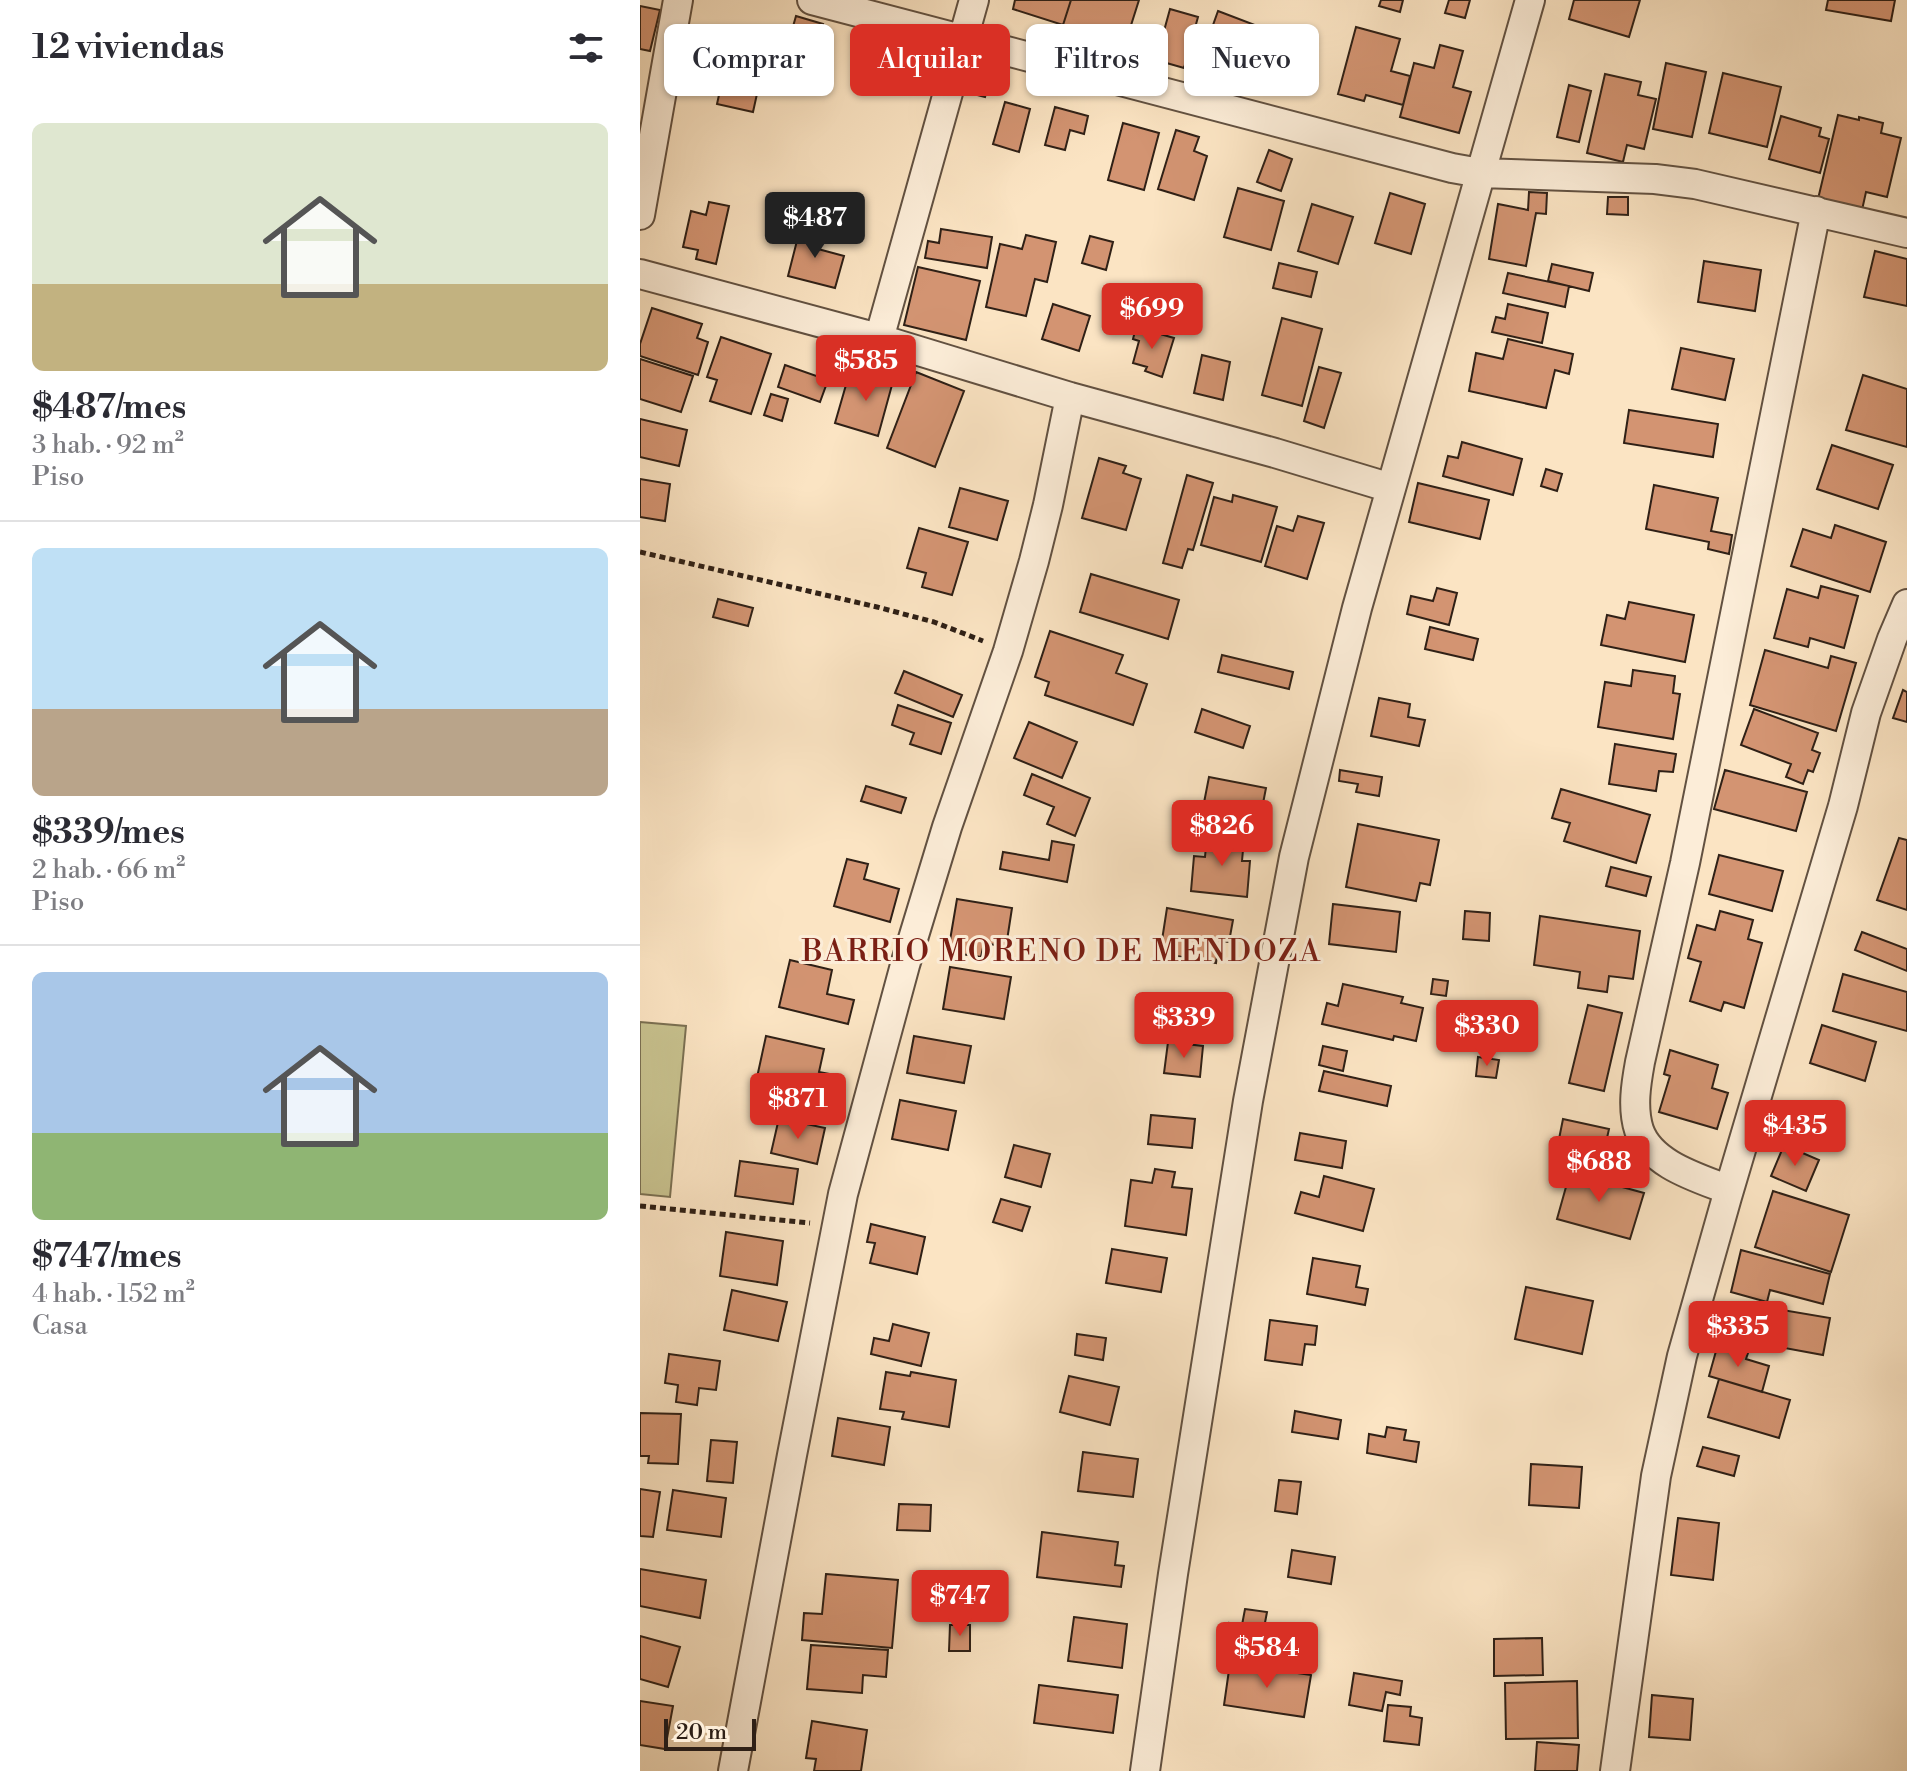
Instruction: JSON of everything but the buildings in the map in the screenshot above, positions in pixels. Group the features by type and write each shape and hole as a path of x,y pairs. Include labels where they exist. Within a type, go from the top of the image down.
{"street":[{"path":"640,215 678,0"},
{"path":"812,0 903,24"},
{"path":"967,24 974,0"},
{"path":"1145,1771 1248,1101 1294,857 1357,608 1530,0"},
{"path":"1010,52 1452,168 1480,173 1655,179 1707,187 1907,233"},
{"path":"879,339 947,96"},
{"path":"1729,1190 1687,1173 1652,1150 1639,1131 1635,1091 1685,863 1816,211"},
{"path":"640,274 879,339 1391,488"},
{"path":"733,1771 843,1194 905,965 947,827 1008,651 1048,505 1070,397"},
{"path":"1615,1771 1656,1476 1682,1356 1843,806 1866,713 1907,604"}],"path":[{"path":"640,552 934,622 1008,651"},
{"path":"640,1206 837,1226"}],"shaded area":[{"path":"640,1022 686,1026 670,1197 640,1194"}],"district":[{"name":"BARRIO MORENO DE MENDOZA","path":"1062,951"}]}
